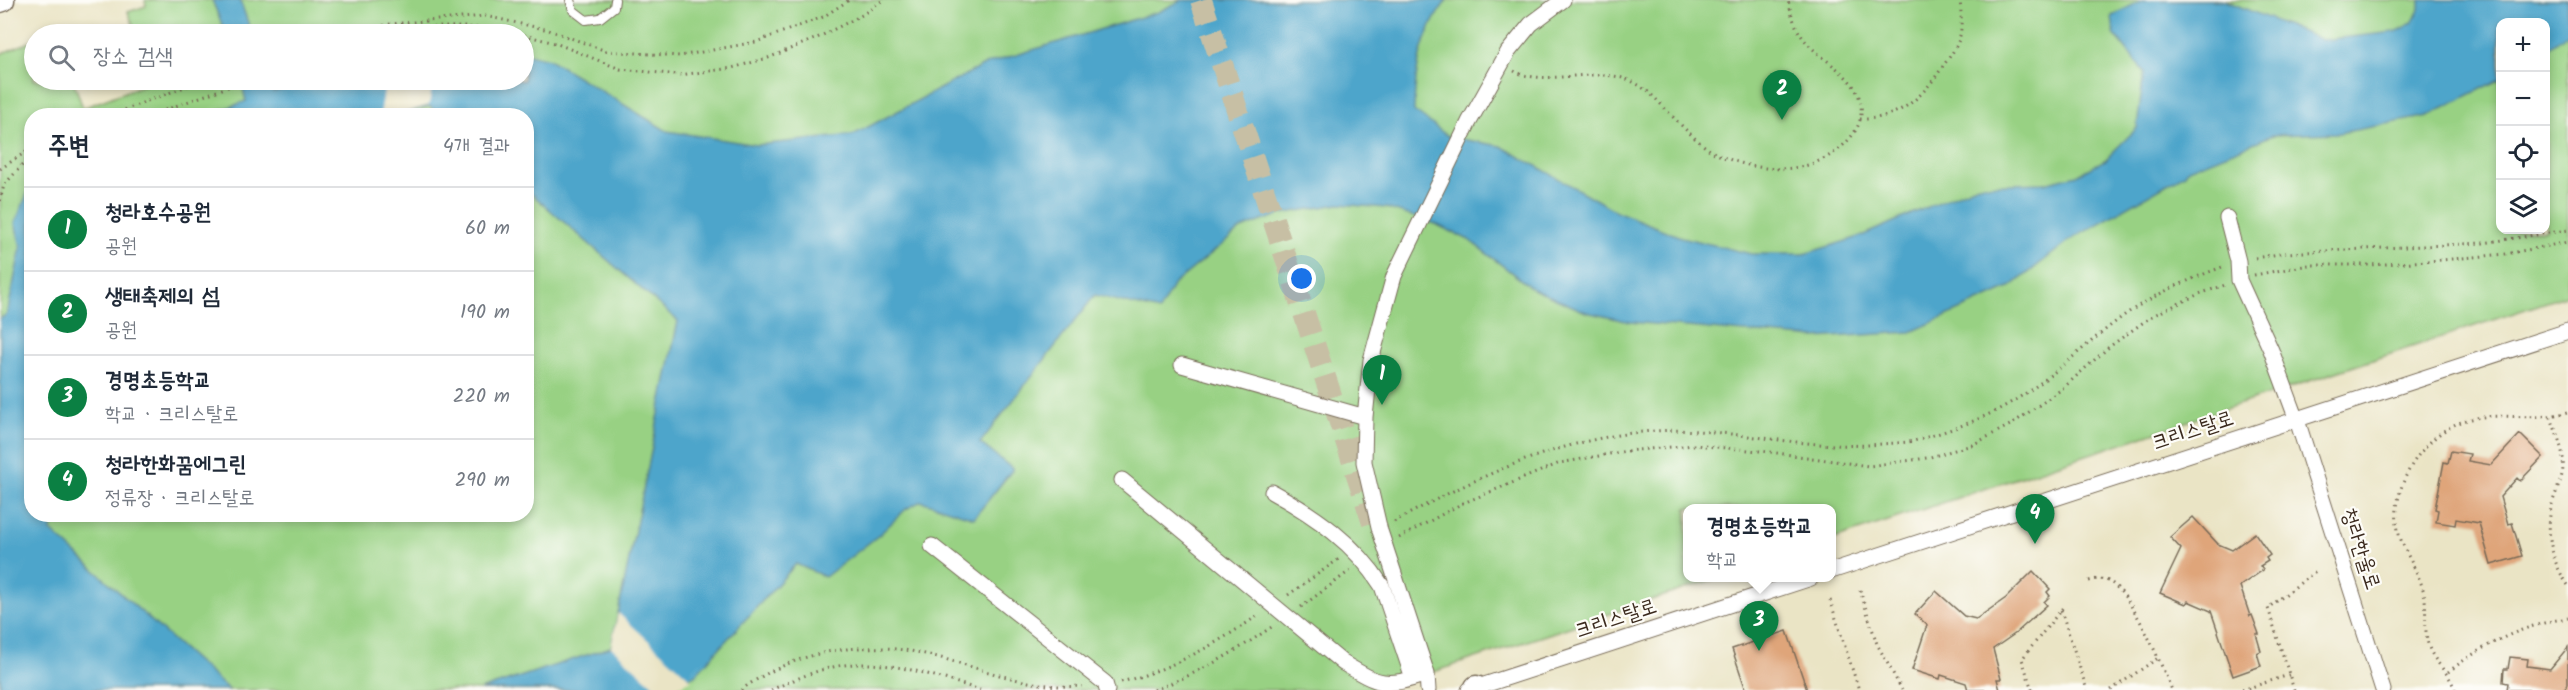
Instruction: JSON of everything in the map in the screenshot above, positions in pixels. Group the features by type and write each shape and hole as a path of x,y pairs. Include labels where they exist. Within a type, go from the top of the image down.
{"street":[{"path":"1420,676 1380,531 1365,462 1365,417 1371,360 1394,276 1469,123 1508,52 1531,24 1563,0"},
{"path":"2227,218 2238,261 2239,280"},
{"name":"청라한울로","path":"2239,280 2271,350 2297,420 2383,690"},
{"name":"크리스탈로","path":"1836,569 2568,331"},
{"path":"1182,365 1365,417"},
{"path":"1122,480 1343,663 1372,680 1398,684 1420,676"},
{"path":"1272,492 1333,531 1358,556 1382,586 1428,690"},
{"path":"932,546 1106,687"},
{"name":"크리스탈로","path":"1474,689 1799,582"}],"lane":[{"path":"570,0 573,10 586,20 600,18 614,7 615,0"}],"path":[{"path":"534,27 606,51 680,56 756,42 823,17 849,0"},
{"path":"534,38 555,43 620,69 680,75 732,68 768,58 818,38 862,15 884,0"},
{"path":"1501,65 1518,74 1539,77 1607,74 1628,80 1652,93 1675,119 1713,151 1750,166 1783,169 1814,164 1836,153 1852,134 1860,120 1859,101 1854,87 1844,73 1808,45 1794,23 1788,0"},
{"path":"1860,120 1886,116 1920,97 1959,41 1960,0"},
{"path":"390,24 484,16 521,24"},
{"path":"129,108 177,90"},
{"path":"170,108 218,90"},
{"path":"0,169 24,152"},
{"path":"0,201 4,185 24,163"},
{"path":"1380,531 1395,521 1481,478 1524,460 1576,443 1618,434 1695,431 1850,447 1911,441 1971,423 2011,403 2065,365 2118,320 2166,290 2238,261 2285,253 2483,243 2568,230"},
{"path":"1385,546 1461,504 1550,467 1626,451 1694,445 1770,452 1869,466 1927,458 1972,445 2012,424 2062,389 2109,347 2152,316 2199,294 2239,280 2309,265 2371,265 2452,259 2506,254 2568,242"},
{"path":"2455,690 2448,673 2431,652 2426,627 2424,591 2399,533 2398,508 2410,468 2432,439 2464,421 2476,418 2551,417 2568,412"},
{"path":"2551,417 2564,459 2563,470 2551,509 2550,539 2557,567 2568,585"},
{"path":"741,690 758,677 808,656 858,647 915,652 1024,683 1106,687 1171,666 1214,644 1274,605 1358,556"},
{"path":"1154,690 1205,669 1231,654 1287,616 1358,556"},
{"path":"2294,690 2268,608 2317,570"},
{"path":"2089,580 2098,578 2115,586 2132,607 2172,690"},
{"path":"1860,590 1877,644 1902,690"},
{"path":"1830,600 1859,690"},
{"path":"2032,690 2022,658 2064,606"},
{"path":"2061,610 2087,690"},
{"path":"2448,673 2494,641 2543,623 2568,618"},
{"path":"2111,690 2158,658"},
{"path":"771,690 813,672 857,663 893,666 980,690"},
{"path":"2242,690 2289,675"}],"green space":[{"path":"145,0 2568,0 2568,295 1836,538 1836,504 1683,504 1683,582 1706,582 1379,690 0,690 0,54 24,44 24,90 77,90 83,108 130,90 534,90 534,24 133,24 128,12 146,6"}],"water":[{"path":"212,0 240,0 248,24 222,24"},
{"path":"1182,0 1447,0 1425,39 1418,67 1414,111 1449,137 1501,146 1616,211 1681,237 1751,254 1804,254 1859,237 1978,185 2044,183 2077,175 2105,160 2137,128 2144,72 2114,34 2112,16 2142,0 2224,0 2322,40 2395,32 2412,23 2420,9 2420,0 2568,0 2568,33 2550,47 2550,18 2496,18 2496,81 2428,116 2340,133 2273,135 2188,169 2185,174 2070,240 2009,288 1911,332 1815,338 1630,322 1586,312 1533,289 1469,240 1433,223 1386,208 1339,204 1281,214 1241,229 1174,284 1159,311 1095,295 980,443 1013,469 974,518 921,501 906,509 879,535 825,577 796,564 695,675 663,690 480,690 611,647 678,321 534,196 534,108 431,108 429,106 423,108 227,108 246,101 243,90 272,90 273,92 280,90 534,90 534,55 549,59 667,131 757,145 853,135 986,64 1158,12"},
{"path":"24,202 24,522 53,522 51,531 229,690 0,690 0,319 7,314 21,247 15,223"}],"pier":[{"path":"384,90 431,90 429,105 419,108 381,108"},
{"path":"618,613 692,680 670,690 659,690 611,647"}],"building":[{"path":"2520,434 2543,457 2520,481 2517,478 2500,497 2508,524 2512,523 2522,556 2491,565 2479,523 2456,519 2455,525 2436,522 2438,510 2435,509 2444,462 2448,463 2451,451 2470,454 2468,461 2491,465"},
{"path":"2193,517 2218,544 2232,550 2255,533 2270,555 2266,558 2268,561 2260,566 2263,570 2240,586 2259,634 2256,634 2261,651 2257,653 2261,666 2233,676 2211,611 2160,593 2181,549 2170,537"},
{"path":"2033,571 2050,589 2047,592 2050,596 2044,602 2047,605 2016,633 1993,649 2001,679 1997,679 2000,690 1968,690 1966,683 1941,675 1940,679 1912,670 1927,625 1915,614 1936,591 1964,616 1976,619 2006,598"},
{"path":"1787,631 1807,690 1746,690 1732,649"},
{"path":"2568,647 2568,684 2563,690 2507,690 2508,683 2503,682 2504,669 2508,669 2510,657 2528,659 2527,666 2550,669"}],"tunnel":[{"path":"1201,0 1373,523"}],"place":[{"name":"생태축제의 섬","path":"1782,120"},
{"name":"청라호수공원","path":"1382,405"},
{"name":"청라한화꿈에그린","path":"2035,544"},
{"name":"경명초등학교","path":"1759,651"}]}
